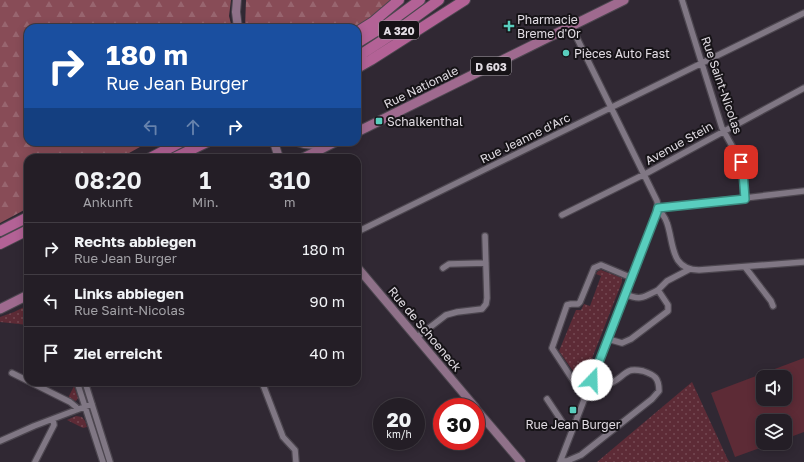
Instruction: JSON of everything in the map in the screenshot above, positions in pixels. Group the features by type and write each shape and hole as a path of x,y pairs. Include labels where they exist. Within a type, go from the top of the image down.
{"highway":[{"path":"361,29 399,0"},
{"name":"A 320","path":"361,41 386,26 420,0"},
{"name":"A 320","path":"361,55 392,36 440,0"},
{"path":"361,66 465,0"},
{"path":"158,154 173,146"},
{"path":"182,154 199,146"},
{"path":"0,231 24,219"},
{"path":"0,244 24,232"}],"main road":[{"path":"238,0 236,12 238,24"},
{"name":"Rue Nationale","path":"361,130 624,0"},
{"path":"311,154 326,146"},
{"name":"Rue de Schoeneck","path":"361,272 467,398"},
{"path":"0,309 24,297"},
{"name":"Rue de Schoeneck","path":"485,420 521,462"}],"street":[{"name":"Rue Saint-Nicolas","path":"682,0 717,113 724,131 741,162 745,199"},
{"name":"Rue Jeanne d'Arc","path":"361,230 804,13"},
{"path":"571,26 645,175 657,201 658,208 560,461 567,462 581,455 652,399 659,391 659,384 653,375 638,369 630,370 614,382 608,384 598,383 592,380"},
{"name":"Avenue Stein","path":"562,215 645,175 804,88"},
{"path":"658,208 804,191"},
{"path":"658,208 667,222 678,260 683,266 690,269 699,270 804,262"},
{"path":"416,338 446,315 484,308 487,302 485,236"},
{"path":"444,268 448,264 486,263"},
{"path":"586,396 582,394 552,348 567,305 578,304 580,302 594,268 601,265 632,278"},
{"path":"746,267 771,301 773,306"},
{"path":"625,294 631,297 640,298 658,290 667,281 690,269"},
{"path":"608,339 622,342 631,339 668,311 668,305 658,290"},
{"path":"12,373 24,379"},
{"path":"37,386 70,402 76,407 76,410"},
{"path":"78,386 103,462"},
{"path":"86,386 110,462"},
{"path":"264,386 284,437 296,450 296,462"},
{"path":"80,391 87,389"},
{"path":"547,399 565,426 573,429"},
{"path":"0,441 92,404"},
{"path":"35,462 54,425 53,419"},
{"path":"95,439 102,436"}],"shaded area":[{"path":"601,270 622,278 622,282 582,384 559,351 576,310 581,310 584,304 590,306 601,276 596,274"},
{"path":"24,307 24,325 0,322 0,317"},
{"path":"804,358 804,432 792,436 792,414 756,414 756,449 735,457 711,393 756,376 756,406 792,406 792,370 772,370"},
{"path":"692,382 730,462 597,462"},
{"path":"74,386 78,398 76,401 68,398"},
{"path":"76,416 82,417 87,427 83,428 67,420"}],"green space":[{"path":"0,0 231,0 229,16 231,24 24,24 24,146 142,146 127,154 24,154 24,210 0,223"},
{"path":"246,0 393,0 382,10 360,24 245,24"}],"place":[{"name":"Pharmacie Breme d'Or","path":"509,26"},
{"name":"Pièces Auto Fast","path":"566,53"},
{"name":"Schalkenthal","path":"379,121"},
{"name":"Rue Jean Burger","path":"573,410"}],"route":[{"path":"592,380 658,208 745,199 741,162"}]}
